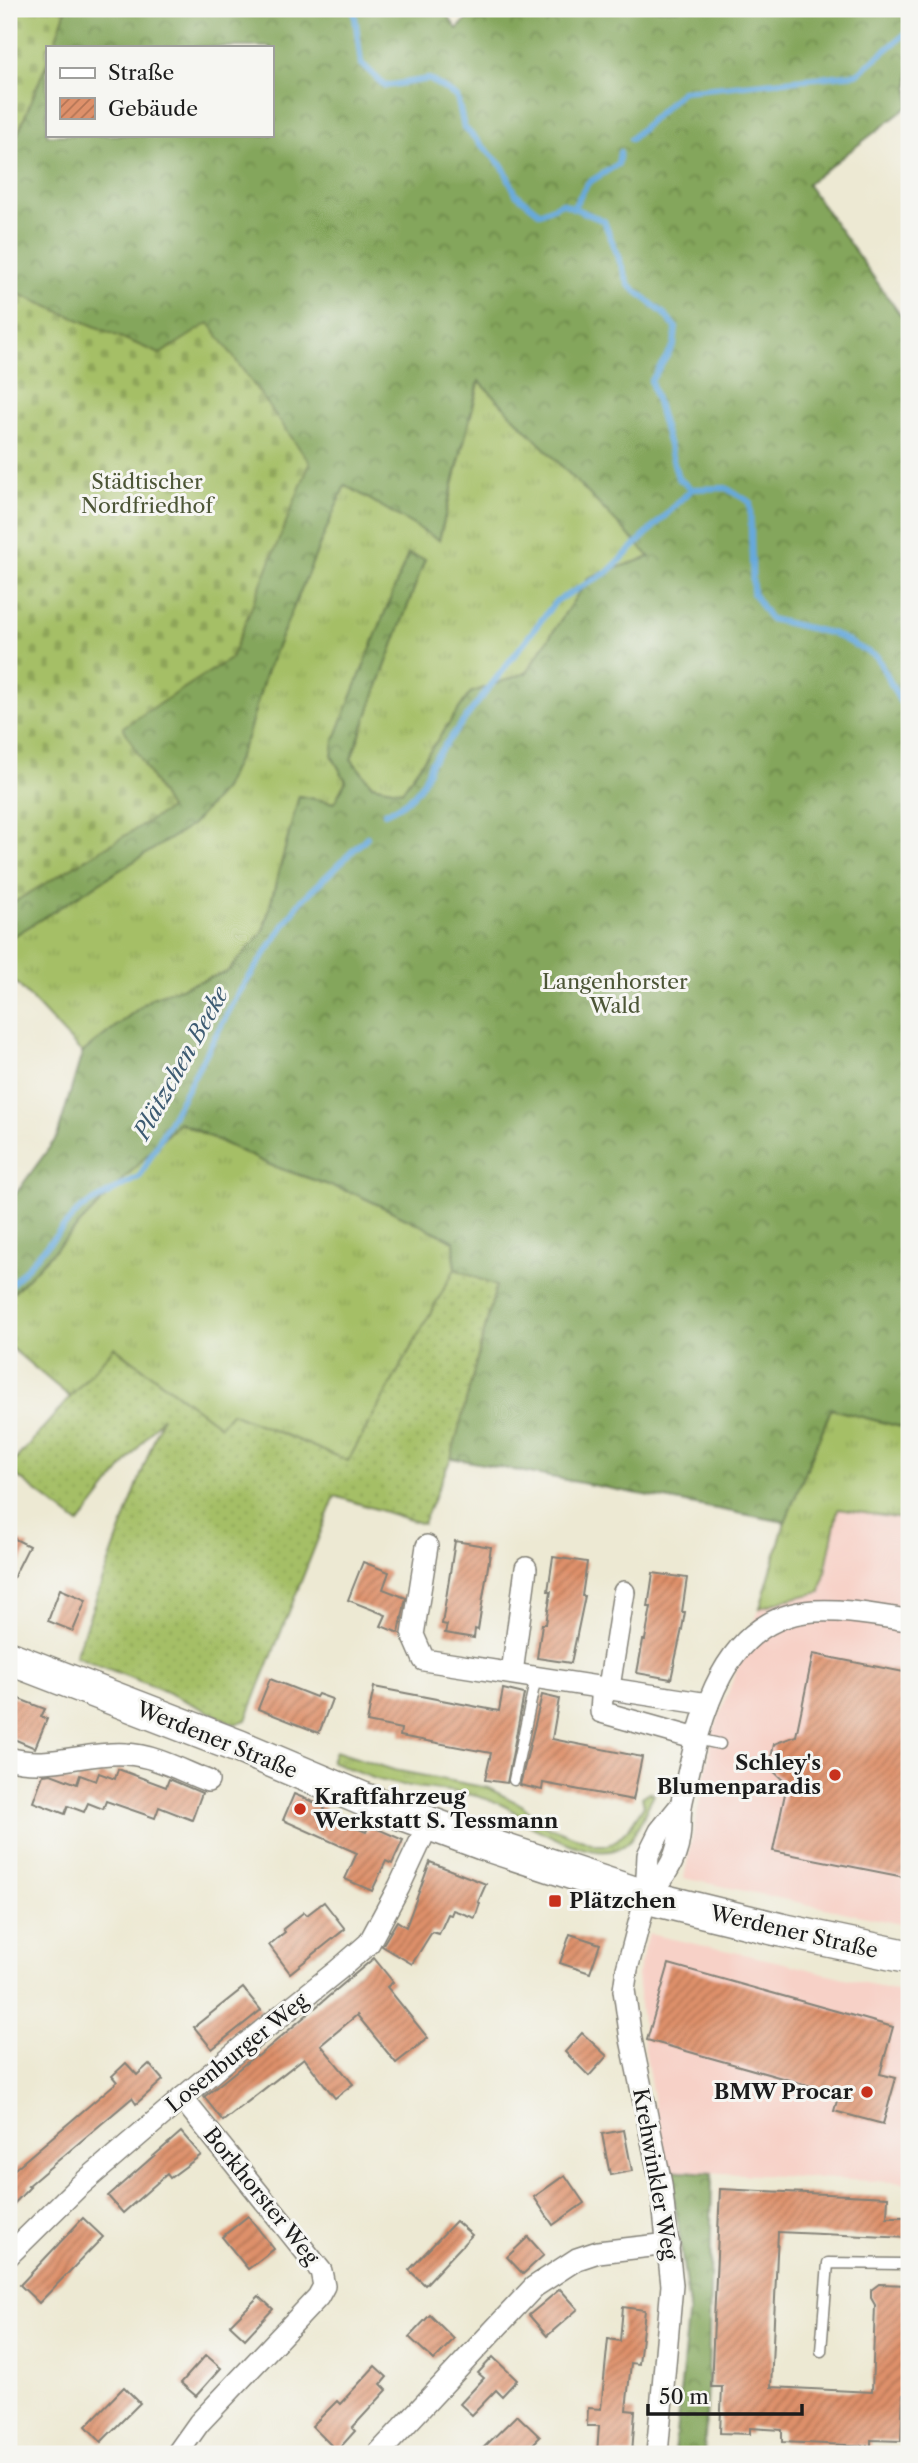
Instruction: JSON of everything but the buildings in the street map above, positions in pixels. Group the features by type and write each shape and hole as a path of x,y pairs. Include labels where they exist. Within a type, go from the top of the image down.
{"main road":[{"name":"Werdener Straße","path":"9,1658 240,1747 428,1825 646,1897 781,1930 909,1957"}],"street":[{"path":"427,1546 413,1635 424,1660 708,1704"},
{"path":"512,1673 526,1568"},
{"path":"624,1592 608,1687 602,1698 601,1712 697,1739"},
{"path":"646,1897 673,1863 679,1839 681,1805 708,1704 723,1670 746,1639 766,1624 788,1615 812,1611 839,1611 909,1620"},
{"path":"9,1758 32,1762 95,1754 139,1755 208,1781"},
{"name":"Losenburger Weg","path":"9,2255 77,2188 369,1943 428,1825"},
{"name":"Krehwinkler Weg","path":"646,1897 624,1990 631,2039 661,2184 672,2285 657,2454"},
{"name":"Borkhorster Weg","path":"177,2454 199,2423 318,2297 324,2286 321,2271 182,2098"},
{"path":"378,2454 534,2287 577,2259 598,2252 669,2245"}],"lane":[{"path":"514,1780 536,1677"},
{"path":"697,1739 720,1744"},
{"path":"821,2351 828,2263 901,2264"}],"shaded area":[{"path":"838,1508 909,1520 909,1926 684,1878 714,1730 760,1608 821,1592"},
{"path":"649,1934 780,1962 909,1994 909,2183 666,2170 645,2051 637,1975"}],"green space":[{"path":"9,9 66,9 53,46 46,46 46,64 9,155"},
{"name":"Langenhorster Wald","path":"66,9 443,9 457,29 478,9 909,9 909,106 807,184 909,327 909,1429 831,1409 785,1522 451,1458 496,1286 455,1269 454,1241 358,1195 270,1165 179,1122 9,1297 9,1203 57,1137 82,1053 152,998 227,972 263,932 299,796 334,803 346,781 332,756 334,741 408,554 425,559 351,759 372,785 402,791 470,693 526,673 589,577 650,557 479,381 439,540 345,485 265,675 247,738 224,789 192,825 9,939 9,905 169,809 122,727 231,658 161,355 9,290 9,155 46,64 46,136 273,136 273,46 53,46"},
{"name":"Städtischer Nordfriedhof","path":"9,290 160,354 209,323 310,463 231,658 123,727 169,809 9,905"},
{"path":"480,380 651,557 589,577 526,673 470,693 402,791 372,785 351,759 425,559 332,756 346,781 334,803 299,796 263,932 227,972 152,998 82,1053 9,975 9,939 192,825 247,738 265,675 345,484 439,540"},
{"path":"179,1122 270,1165 358,1195 454,1241 455,1269 348,1461 231,1413 220,1426 115,1347 70,1397 9,1346 9,1297"},
{"path":"455,1269 496,1286 451,1458 423,1524 335,1496 246,1720 235,1724 160,1689 75,1656 162,1417 79,1524 9,1470 9,1467 114,1347 220,1426 231,1413 348,1461"},
{"path":"831,1409 909,1429 909,1520 838,1509 821,1592 760,1608 785,1522"},
{"path":"335,1751 394,1770 488,1788 522,1805 542,1824 596,1845 608,1845 618,1839 644,1805 642,1797 650,1792 654,1794 628,1842 618,1849 605,1852 590,1850 560,1840 521,1821 521,1816 490,1800 387,1782 366,1775 331,1761"},
{"path":"666,2170 712,2173 704,2454 674,2454 689,2307 672,2182"}],"waterway":[{"path":"354,9 361,63 385,86 429,79 457,97 464,127 503,167 516,194 540,213 562,203 604,221 629,285 663,313 676,328 674,345 651,381 678,478 692,489 726,488 750,502 753,593 770,619 834,634 877,657 900,701"},
{"path":"631,139 682,91 857,74 909,31"},
{"path":"573,208 588,183 618,164 620,152"},
{"name":"Plätzchen Beeke","path":"385,813 402,804 420,788 431,763 556,601 608,572 692,489"},
{"name":"Plätzchen Beeke","path":"9,1287 80,1209 140,1176 238,994 299,903 367,837"}],"place":[{"name":"Schley's Blumenparadis","path":"835,1775"},
{"name":"Kraftfahrzeug Werkstatt S. Tessmann","path":"300,1809"},
{"name":"Plätzchen","path":"555,1901"},
{"name":"BMW Procar","path":"867,2092"}]}
